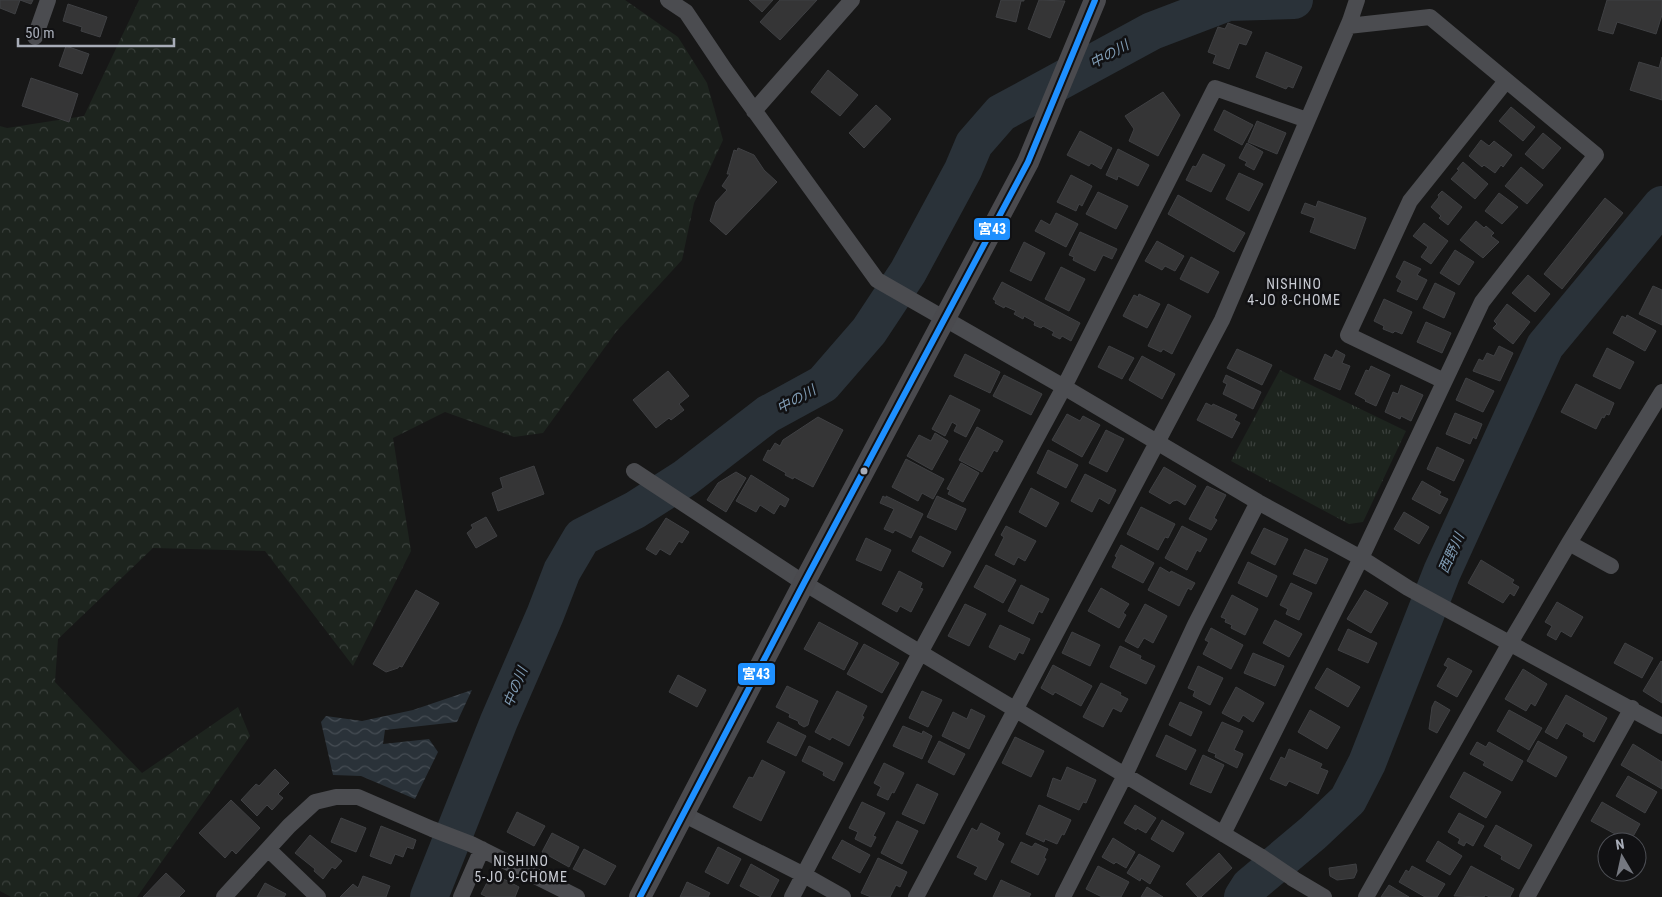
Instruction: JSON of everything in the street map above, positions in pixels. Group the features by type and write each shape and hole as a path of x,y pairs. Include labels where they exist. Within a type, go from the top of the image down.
{"street":[{"path":"35,37 48,0"},
{"path":"668,0 692,6 754,111 877,280 1064,387 1258,502 1361,558 1408,588 1662,726"},
{"path":"754,111 852,0"},
{"path":"640,897 804,582 1028,162 1095,0"},
{"path":"916,897 1222,320 1358,0"},
{"path":"1223,834 1361,558 1482,302 1596,155 1430,17 1349,24"},
{"path":"1444,381 1348,335 1410,201 1506,81"},
{"path":"792,897 920,653 1064,387 1215,88 1308,120"},
{"path":"1366,897 1569,542 1660,402"},
{"path":"634,471 804,582 1260,856 1293,879 1324,897"},
{"path":"1063,897 1125,775 1195,624 1258,502"},
{"path":"1569,542 1611,566"},
{"path":"1527,897 1632,708"},
{"path":"224,897 289,826 315,802 336,797 358,798 476,846 577,897"},
{"path":"683,814 804,875 843,897"},
{"path":"461,897 476,846"},
{"path":"268,849 318,897"}],"green space":[{"path":"139,0 625,0 678,37 707,83 723,140 694,203 682,260 616,332 543,433 514,437 445,412 393,438 411,551 353,666 265,551 153,548 58,639 55,682 142,773 238,707 250,736 137,897 11,897 0,891 0,126 7,128 84,116"},
{"path":"1280,370 1406,431 1363,522 1349,524 1231,461"}],"water":[{"path":"472,690 457,722 385,730 383,744 429,739 438,752 415,799 361,776 333,775 321,722 326,716 362,721 413,710"}],"building":[{"path":"0,0 20,0 15,14 0,8"},
{"path":"20,0 33,0 31,4"},
{"path":"749,0 773,0 762,12"},
{"path":"780,0 817,0 780,40 760,22"},
{"path":"1001,0 1024,0 1021,1 1016,22 996,17"},
{"path":"1039,0 1065,1 1050,38 1028,29"},
{"path":"1607,0 1662,0 1662,15 1656,34 1617,22 1613,34 1598,30"},
{"path":"68,4 107,17 100,37 81,31 82,27 63,21"},
{"path":"1228,23 1252,32 1246,45 1239,43 1229,69 1213,63 1216,55 1208,52 1218,27 1225,29"},
{"path":"66,46 89,54 82,74 59,66"},
{"path":"1266,52 1302,67 1293,88 1288,86 1286,89 1256,77"},
{"path":"1662,57 1662,100 1630,90 1639,62 1659,68"},
{"path":"828,70 858,95 840,116 811,92"},
{"path":"31,78 78,94 69,122 22,106"},
{"path":"1163,92 1180,115 1158,156 1129,141 1134,129 1125,116"},
{"path":"876,105 891,119 864,148 849,133"},
{"path":"1511,107 1535,127 1523,141 1499,121"},
{"path":"1224,110 1253,125 1242,145 1214,130"},
{"path":"1257,121 1286,133 1277,154 1248,142"},
{"path":"1080,131 1112,148 1101,169 1091,163 1089,166 1067,155"},
{"path":"1543,133 1561,148 1543,169 1525,154"},
{"path":"1481,140 1489,146 1494,141 1512,155 1503,167 1501,165 1495,173 1484,165 1482,167 1469,156"},
{"path":"1247,143 1263,152 1254,170 1245,165 1247,162 1239,158"},
{"path":"738,148 754,155 764,170 777,182 726,235 710,221 716,202 727,190 722,186 730,174 727,174 734,150 737,151"},
{"path":"1118,149 1149,165 1138,186 1118,176 1117,180 1106,175"},
{"path":"1203,154 1225,165 1211,192 1186,180 1193,166 1196,167"},
{"path":"1463,162 1488,184 1475,199 1451,179"},
{"path":"1521,167 1543,185 1527,204 1505,186"},
{"path":"1239,173 1263,184 1249,211 1226,199"},
{"path":"1071,175 1092,186 1082,206 1079,204 1076,211 1057,202"},
{"path":"1442,191 1462,207 1448,225 1439,218 1441,216 1431,207"},
{"path":"1098,192 1128,206 1116,229 1086,214"},
{"path":"1499,193 1518,207 1502,224 1485,211"},
{"path":"1178,195 1245,233 1234,252 1168,214"},
{"path":"1605,198 1623,213 1562,289 1544,274"},
{"path":"1318,201 1366,218 1355,249 1310,232 1315,218 1301,213 1305,203 1316,207"},
{"path":"1056,213 1078,224 1066,247 1035,231 1041,220 1050,225"},
{"path":"1476,221 1494,233 1491,236 1499,242 1483,258 1460,240"},
{"path":"1424,223 1448,241 1431,264 1421,257 1428,247 1413,236"},
{"path":"1080,232 1117,249 1112,259 1103,255 1095,271 1073,260 1074,257 1069,255"},
{"path":"1157,241 1184,256 1175,271 1165,266 1162,270 1145,261"},
{"path":"1024,242 1045,253 1031,281 1010,271"},
{"path":"1455,250 1474,262 1459,285 1440,273"},
{"path":"1191,257 1219,272 1208,293 1180,279"},
{"path":"1404,261 1421,269 1417,275 1427,280 1417,300 1397,291 1402,281 1396,277"},
{"path":"1061,267 1085,279 1069,311 1045,299"},
{"path":"1528,275 1550,294 1535,312 1512,293"},
{"path":"1002,282 1080,323 1071,341 1062,336 1060,339 1052,335 1054,332 1043,326 1041,328 1034,325 1035,322 1024,316 1023,319 1014,314 1016,311 995,303 996,301 993,299"},
{"path":"1435,283 1455,293 1444,318 1423,308"},
{"path":"1653,286 1662,290 1662,325 1639,314"},
{"path":"1139,294 1160,304 1147,328 1123,316 1134,295 1138,297"},
{"path":"1384,299 1412,312 1402,334 1383,329 1384,326 1374,321"},
{"path":"1168,304 1191,316 1172,354 1163,349 1161,352 1148,346"},
{"path":"1507,304 1530,322 1513,344 1493,328 1497,324 1494,321"},
{"path":"1627,315 1656,331 1645,351 1613,333 1622,316 1626,318"},
{"path":"1426,322 1451,333 1442,353 1417,342"},
{"path":"1109,346 1134,358 1122,379 1098,367"},
{"path":"1499,346 1513,353 1500,381 1473,371 1479,359 1483,361 1487,353 1494,356"},
{"path":"1607,348 1634,362 1620,389 1593,376"},
{"path":"1237,349 1272,365 1262,385 1227,368"},
{"path":"1336,350 1345,355 1342,363 1350,366 1340,390 1314,379 1325,354 1332,358"},
{"path":"965,354 1000,372 990,393 954,376"},
{"path":"1142,356 1175,374 1162,399 1129,380"},
{"path":"1371,366 1390,375 1376,406 1355,394 1366,370 1369,371"},
{"path":"668,371 689,396 679,404 684,410 656,428 633,400"},
{"path":"1004,375 1042,394 1031,415 993,396"},
{"path":"1226,375 1261,392 1253,409 1223,394 1227,384 1223,382"},
{"path":"1466,378 1494,391 1483,412 1456,400"},
{"path":"1576,384 1614,403 1609,415 1606,414 1604,418 1602,417 1596,429 1561,412"},
{"path":"1401,385 1423,395 1411,421 1401,416 1400,419 1385,412 1393,392 1398,394"},
{"path":"950,395 980,410 966,437 954,431 957,425 952,422 945,436 932,429"},
{"path":"1206,403 1212,406 1213,404 1237,415 1234,420 1240,423 1232,438 1197,420"},
{"path":"1455,413 1482,424 1476,439 1473,437 1470,444 1446,434"},
{"path":"1067,414 1080,421 1083,416 1100,425 1082,457 1052,440"},
{"path":"818,417 843,430 813,487 794,477 793,479 785,475 786,473 763,460 768,450 770,451 775,443 780,446 783,440"},
{"path":"977,427 1003,441 997,452 994,450 982,472 959,460"},
{"path":"1106,430 1124,439 1107,472 1089,463"},
{"path":"935,433 948,441 932,470 907,456 919,435 931,441"},
{"path":"1437,447 1464,460 1454,481 1427,469"},
{"path":"1048,450 1078,465 1066,488 1037,473"},
{"path":"906,459 944,479 933,499 922,493 918,501 892,487"},
{"path":"961,463 979,473 963,502 948,494 950,490 947,489"},
{"path":"534,466 544,494 498,511 492,493 503,488 500,478"},
{"path":"1164,467 1196,486 1185,505 1177,500 1170,504 1149,492"},
{"path":"736,472 746,478 726,512 707,500 718,483"},
{"path":"1085,474 1116,490 1109,504 1099,498 1092,512 1071,501"},
{"path":"751,475 789,499 785,507 780,504 774,514 760,505 756,512 736,501"},
{"path":"1422,481 1441,492 1439,495 1448,499 1440,514 1412,499"},
{"path":"1207,486 1226,495 1214,518 1217,520 1211,530 1189,519"},
{"path":"1031,488 1059,503 1046,527 1019,512"},
{"path":"883,496 923,514 911,538 895,530 893,533 884,529 894,509 880,503"},
{"path":"937,496 966,509 956,530 927,517"},
{"path":"1141,507 1175,524 1168,538 1165,537 1158,550 1127,534"},
{"path":"1404,512 1429,527 1419,544 1394,529"},
{"path":"486,517 497,536 476,548 467,533 473,528 471,525"},
{"path":"666,518 689,532 682,543 679,541 670,555 660,549 656,555 646,549"},
{"path":"1006,526 1036,541 1025,561 1018,557 1014,565 995,555 1004,537 1001,535"},
{"path":"1182,526 1207,539 1200,552 1197,550 1187,570 1165,558"},
{"path":"1264,528 1288,539 1275,565 1251,553"},
{"path":"920,536 951,552 943,567 912,551"},
{"path":"866,538 891,550 881,571 856,560"},
{"path":"1121,545 1154,563 1143,583 1112,567"},
{"path":"1305,549 1328,559 1316,584 1293,574"},
{"path":"1481,560 1514,580 1512,583 1519,587 1514,596 1510,593 1503,603 1468,583"},
{"path":"1248,562 1277,576 1267,597 1238,583"},
{"path":"986,565 1016,580 1003,603 974,587"},
{"path":"1160,567 1195,583 1191,590 1188,588 1179,606 1148,590"},
{"path":"899,571 922,583 920,588 923,589 911,612 900,606 897,612 882,604"},
{"path":"1291,583 1312,593 1299,620 1286,614 1288,609 1280,605"},
{"path":"1021,585 1049,599 1042,613 1039,611 1033,624 1008,611"},
{"path":"1101,588 1129,604 1123,613 1126,615 1119,628 1088,611"},
{"path":"416,590 439,603 402,667 399,666 386,672 373,664"},
{"path":"1365,590 1388,603 1371,633 1347,619"},
{"path":"1232,595 1258,609 1245,635 1231,628 1232,625 1225,622 1226,619 1221,617"},
{"path":"1557,602 1583,617 1571,637 1561,631 1556,640 1547,635 1552,626 1545,622"},
{"path":"965,604 986,614 969,646 948,636"},
{"path":"1145,604 1167,616 1153,643 1144,638 1138,648 1125,641"},
{"path":"1275,620 1302,634 1289,657 1263,643"},
{"path":"819,622 858,643 844,670 804,649"},
{"path":"1000,625 1030,639 1023,654 1019,652 1015,660 989,647"},
{"path":"1211,628 1243,645 1231,669 1203,654 1209,642 1205,640"},
{"path":"1348,629 1377,643 1368,663 1338,650"},
{"path":"1072,632 1100,645 1090,666 1062,653"},
{"path":"1625,643 1653,658 1642,678 1614,663"},
{"path":"864,644 899,663 882,693 847,674"},
{"path":"1120,646 1141,656 1140,659 1155,666 1146,684 1110,667"},
{"path":"1253,653 1284,666 1275,686 1244,673"},
{"path":"1448,658 1472,671 1457,697 1437,686 1448,667 1444,665"},
{"path":"1662,662 1662,703 1643,691"},
{"path":"1053,665 1092,686 1081,706 1055,692 1053,695 1041,688"},
{"path":"1198,666 1223,678 1210,705 1193,696 1195,691 1188,688"},
{"path":"1327,668 1360,687 1348,707 1315,688"},
{"path":"1523,669 1547,684 1535,706 1531,703 1526,711 1505,699"},
{"path":"678,675 706,690 697,707 669,692"},
{"path":"1101,683 1121,693 1120,695 1128,699 1121,712 1113,708 1103,727 1083,717"},
{"path":"787,686 818,701 808,725 804,727 798,721 789,717 790,714 776,707"},
{"path":"1236,687 1264,703 1253,722 1243,715 1239,722 1222,713"},
{"path":"837,691 867,706 862,716 864,717 849,746 832,737 830,740 815,732"},
{"path":"922,691 942,700 928,727 909,718"},
{"path":"1566,695 1607,718 1594,742 1583,736 1584,733 1566,723 1557,739 1545,732"},
{"path":"1435,701 1450,710 1437,733 1429,729 1432,707"},
{"path":"1180,702 1202,712 1191,736 1169,725"},
{"path":"971,709 985,716 969,749 942,736 953,712 967,719"},
{"path":"1310,710 1340,727 1327,749 1298,732"},
{"path":"1509,710 1542,728 1529,750 1497,731"},
{"path":"778,722 806,736 796,756 767,742"},
{"path":"1222,722 1243,731 1234,750 1243,754 1237,768 1215,757 1216,754 1208,751"},
{"path":"903,726 922,734 923,731 932,736 922,759 893,746"},
{"path":"1166,735 1196,750 1186,770 1156,756"},
{"path":"1015,737 1044,751 1031,777 1002,763"},
{"path":"939,741 965,754 954,775 928,762"},
{"path":"1538,741 1567,757 1556,777 1527,761"},
{"path":"1477,742 1486,747 1489,742 1523,761 1512,781 1483,765 1485,762 1470,754"},
{"path":"1633,744 1662,762 1662,789 1621,765"},
{"path":"809,746 843,763 834,781 823,775 824,772 802,761"},
{"path":"1289,749 1322,764 1320,768 1328,771 1318,794 1289,781 1286,786 1270,779 1281,757 1285,759"},
{"path":"1203,755 1224,765 1211,793 1190,784"},
{"path":"762,760 785,772 761,821 733,807 749,777 753,778"},
{"path":"884,763 904,773 894,793 892,792 888,800 877,795 881,787 874,783"},
{"path":"1067,767 1096,780 1086,803 1083,802 1079,810 1047,796 1053,778 1061,781"},
{"path":"275,769 289,783 278,794 283,798 272,810 267,805 257,816 241,800 256,784 259,786"},
{"path":"1464,772 1501,792 1486,818 1450,797"},
{"path":"1628,776 1657,792 1645,813 1616,796"},
{"path":"917,784 938,794 924,824 902,814"},
{"path":"231,800 260,828 236,854 232,850 225,858 199,833"},
{"path":"862,802 885,813 873,836 876,837 871,847 855,839 858,832 849,828"},
{"path":"1602,802 1640,824 1636,832 1611,832 1591,821"},
{"path":"1039,805 1071,820 1064,835 1062,834 1057,844 1045,839 1044,842 1026,834"},
{"path":"1135,805 1156,818 1146,833 1124,823"},
{"path":"517,812 545,826 534,846 507,832"},
{"path":"1459,813 1484,826 1473,846 1466,842 1464,846 1458,843 1460,839 1448,832"},
{"path":"341,818 366,828 356,852 331,842"},
{"path":"1162,820 1184,833 1173,852 1151,839"},
{"path":"897,821 918,831 902,864 881,853"},
{"path":"981,823 1000,833 997,840 1004,844 986,880 974,874 978,867 957,857 972,828 977,831"},
{"path":"1496,825 1532,845 1519,869 1501,859 1502,856 1484,846"},
{"path":"381,826 416,840 413,849 407,847 403,857 395,854 391,864 370,856"},
{"path":"552,833 579,847 569,867 542,852"},
{"path":"310,835 342,861 335,869 332,867 323,879 314,871 315,869 295,853"},
{"path":"1113,838 1135,852 1126,868 1102,857"},
{"path":"842,840 870,855 860,873 832,858"},
{"path":"1438,841 1462,856 1450,875 1426,861"},
{"path":"1021,842 1032,847 1035,843 1048,849 1044,858 1046,859 1038,875 1011,862"},
{"path":"718,847 741,859 728,884 705,872"},
{"path":"584,849 616,866 605,885 573,869"},
{"path":"1219,853 1232,868 1201,897 1198,897 1186,884"},
{"path":"1139,854 1160,866 1150,884 1141,878 1140,881 1127,873"},
{"path":"878,858 907,872 900,887 896,885 890,897 871,897 861,893"},
{"path":"751,864 779,880 770,897 761,897 740,886"},
{"path":"1356,864 1357,871 1354,878 1337,880 1330,876 1329,868"},
{"path":"1098,866 1129,882 1121,897 1102,897 1086,889"},
{"path":"1412,866 1445,884 1437,897 1425,897 1399,882 1406,870 1409,872"},
{"path":"1471,866 1514,889 1510,897 1490,897 1485,895 1484,897 1454,896"},
{"path":"166,873 185,891 179,897 143,897"},
{"path":"492,873 519,887 515,897 487,897 481,894"},
{"path":"363,876 390,886 386,897 340,897 353,884 358,888"},
{"path":"1001,880 1031,894 1029,897 993,897"},
{"path":"687,882 710,893 708,897 680,897"},
{"path":"265,883 286,894 284,897 257,897"},
{"path":"1389,885 1409,897 1381,897"},
{"path":"1147,887 1163,897 1141,897"}],"waterway":[{"name":"中の川","path":"429,897 499,721 562,571 582,537 635,510 685,478 768,414 823,384 869,331 908,272 963,170 974,144 1001,113 1152,31 1228,2 1294,0"},
{"name":"西野川","path":"1243,897 1250,886 1313,833 1348,800 1367,763 1442,572 1545,346 1662,205"}],"transit line":[{"name":"宮43","path":"640,897 804,583 1028,162 1095,0"}],"district":[{"name":"NISHINO 4-JO 8-CHOME","path":"1294,292"},
{"name":"NISHINO 5-JO 9-CHOME","path":"521,870"}]}
